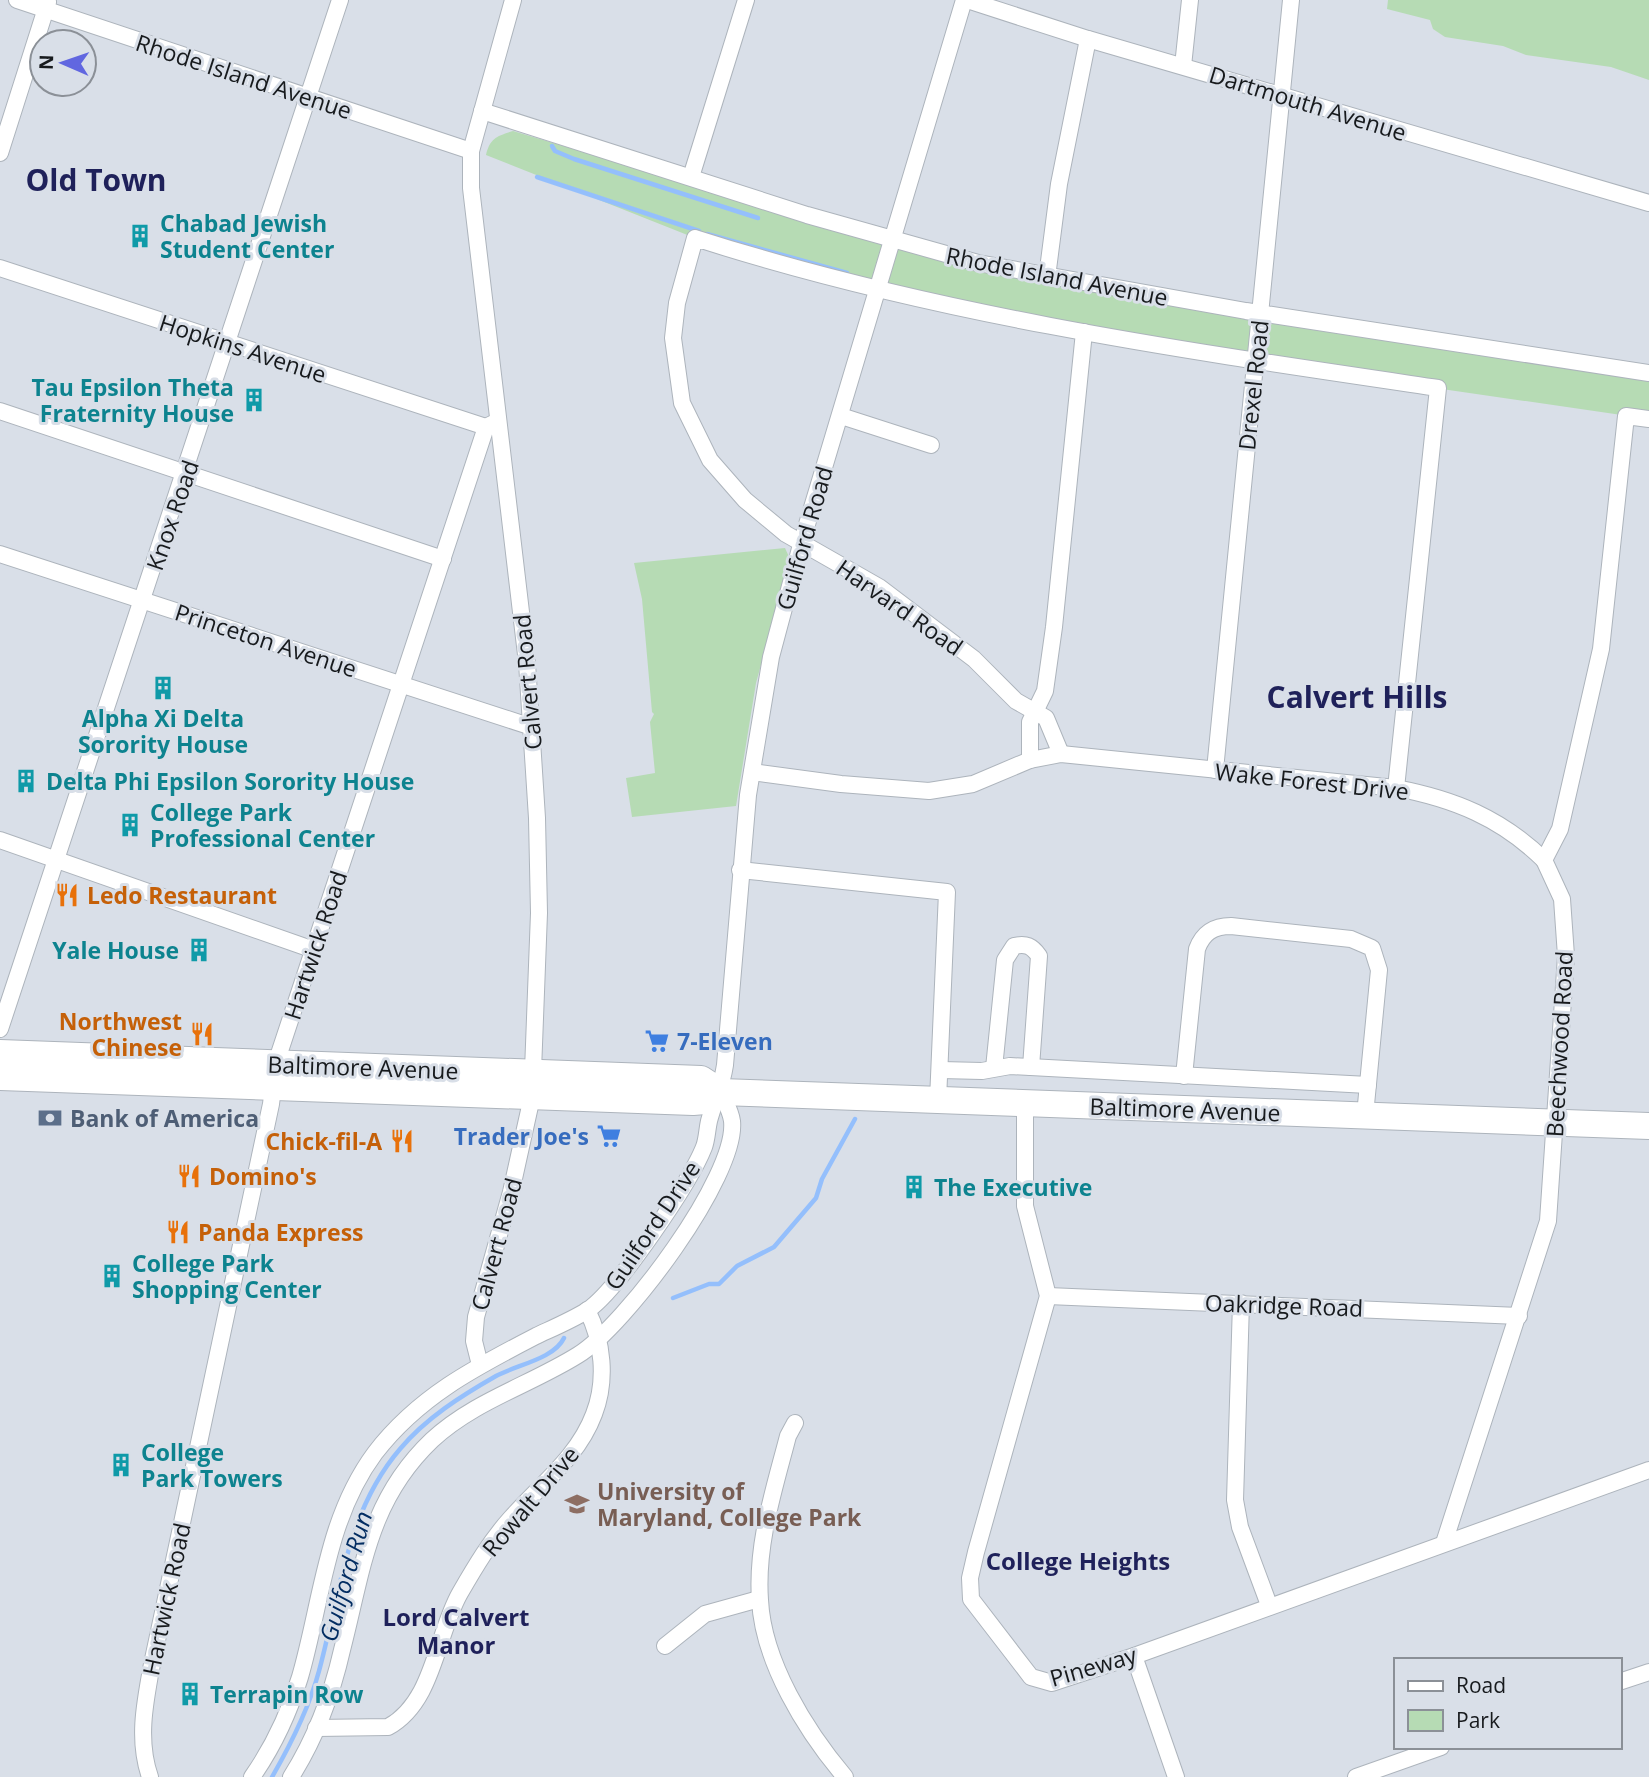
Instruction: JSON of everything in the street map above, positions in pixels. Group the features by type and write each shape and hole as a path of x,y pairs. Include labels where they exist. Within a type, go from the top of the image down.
{"main road":[{"name":"Baltimore Avenue","path":"0,1053 275,1075 533,1085 701,1079 721,1092 1649,1126"},
{"name":"Baltimore Avenue","path":"0,1076 275,1075"}],"street":[{"name":"Rhode Island Avenue","path":"17,0 47,5 471,151"},
{"name":"Knox Road","path":"0,1028 229,343 340,0"},
{"name":"Calvert Road","path":"480,1366 474,1341 476,1317 511,1192 533,1085 539,913 532,727 492,424 471,188 471,151 513,0"},
{"path":"691,177 746,0"},
{"name":"Dartmouth Avenue","path":"966,0 1088,39 1649,203"},
{"name":"Guilford Road","path":"721,1092 740,870 769,667 802,541 966,0"},
{"path":"1183,66 1190,0"},
{"name":"Drexel Road","path":"1215,770 1291,0"},
{"path":"0,153 47,5"},
{"path":"1047,278 1059,184 1088,39"},
{"name":"Rhode Island Avenue","path":"482,111 893,240 1047,278 1649,373"},
{"name":"Harvard Road","path":"878,291 797,271 695,238 677,303 673,338 677,378 687,416 702,449 726,481 786,534 879,587 974,659 1016,701 1046,718 1061,754"},
{"name":"Hopkins Avenue","path":"0,268 229,343 492,424"},
{"path":"878,291 982,315 1255,362 1438,388 1396,788"},
{"path":"752,772 841,785 929,790 973,784 1030,760 1030,722 1045,691 1052,640 1084,332"},
{"path":"0,411 443,559"},
{"path":"841,416 931,445"},
{"path":"1545,860 1560,829 1601,649 1626,416 1649,419"},
{"name":"Hartwick Road","path":"150,1777 143,1732 152,1664 275,1075 401,684 492,424"},
{"name":"Princeton Avenue","path":"0,554 532,727"},
{"name":"Wake Forest Drive","path":"1030,760 1061,754 1396,788 1433,795 1472,808 1525,841 1545,860"},
{"path":"0,840 314,950"},
{"name":"Beechwood Road","path":"1444,1543 1548,1221 1566,956 1562,899 1545,860"},
{"path":"740,870 947,892 941,1070 937,1100"},
{"path":"1184,1076 1198,949 1206,933 1221,926 1231,926 1351,939 1372,948 1379,970 1365,1115"},
{"path":"994,1068 1005,960 1014,946 1021,944 1034,949 1039,956 1031,1067"},
{"name":"Baltimore Avenue","path":"941,1070 982,1071 1031,1067 1368,1085"},
{"name":"Guilford Drive","path":"252,1777 278,1735 300,1678 331,1545 359,1475 410,1413 458,1377 587,1310 622,1275 691,1172 705,1146 710,1119 721,1092"},
{"name":"Guilford Drive","path":"290,1777 316,1728 342,1650 359,1568 371,1531 404,1472 435,1438 462,1417 578,1355 599,1340 645,1291 713,1184 725,1158 732,1125 721,1092"},
{"path":"1025,1103 1025,1206 1048,1296"},
{"name":"Oakridge Road","path":"1048,1296 1519,1316"},
{"name":"Pineway","path":"1048,1296 970,1578 971,1599 1031,1677 1038,1681 1052,1682 1134,1656 1269,1605 1649,1470"},
{"path":"1241,1303 1235,1500 1240,1527 1269,1605"},
{"name":"Rowalt Drive","path":"316,1728 388,1727 408,1712 423,1689 453,1606 482,1557 511,1518 569,1457 590,1425 601,1379 599,1340 587,1310"},
{"path":"795,1423 788,1436 764,1533 760,1599 769,1640 790,1698 815,1739 845,1777"},
{"path":"665,1646 705,1614 760,1599"},
{"path":"1134,1656 1176,1777"},
{"path":"1621,1681 1649,1672"},
{"path":"1356,1777 1435,1749"}],"green space":[{"path":"1388,0 1649,0 1649,80 1611,67 1526,55 1503,46 1445,37 1433,29 1430,20 1387,9"},
{"path":"513,131 939,258 1649,373 1649,419 1256,362 1040,324 695,238 486,155 495,138"},
{"path":"785,548 790,559 756,683 736,806 632,817 626,778 655,773 650,722 654,714 642,599 634,563"}],"waterway":[{"path":"552,146 555,151 574,159 758,218"},
{"path":"537,177 699,231"},
{"path":"707,234 847,273"},
{"name":"Guilford Run","path":"673,1298 709,1284 719,1284 737,1266 774,1247 816,1198 822,1179 855,1119"},
{"name":"Guilford Run","path":"272,1777 293,1739 310,1699 347,1555 356,1527 382,1473 410,1438 445,1408 496,1376 552,1351 564,1338"}],"place":[{"name":"Chabad Jewish Student Center","path":"140,236"},
{"name":"Tau Epsilon Theta Fraternity House","path":"254,400"},
{"name":"Alpha Xi Delta Sorority House","path":"163,688"},
{"name":"Delta Phi Epsilon Sorority House","path":"26,781"},
{"name":"College Park Professional Center","path":"130,825"},
{"name":"Ledo Restaurant","path":"67,895"},
{"name":"Yale House","path":"199,950"},
{"name":"Northwest Chinese","path":"202,1034"},
{"name":"7-Eleven","path":"657,1041"},
{"name":"Bank of America","path":"50,1118"},
{"name":"Trader Joe's","path":"609,1136"},
{"name":"Chick-fil-A","path":"402,1141"},
{"name":"Domino's","path":"189,1176"},
{"name":"The Executive","path":"914,1187"},
{"name":"Panda Express","path":"178,1232"},
{"name":"College Park Shopping Center","path":"112,1276"},
{"name":"College Park Towers","path":"121,1465"},
{"name":"University of Maryland, College Park","path":"577,1504"},
{"name":"Terrapin Row","path":"190,1694"}],"district":[{"name":"Old Town","path":"96,179"},
{"name":"Calvert Hills","path":"1357,696"},
{"name":"College Heights","path":"1078,1560"},
{"name":"Lord Calvert Manor","path":"456,1630"}]}
